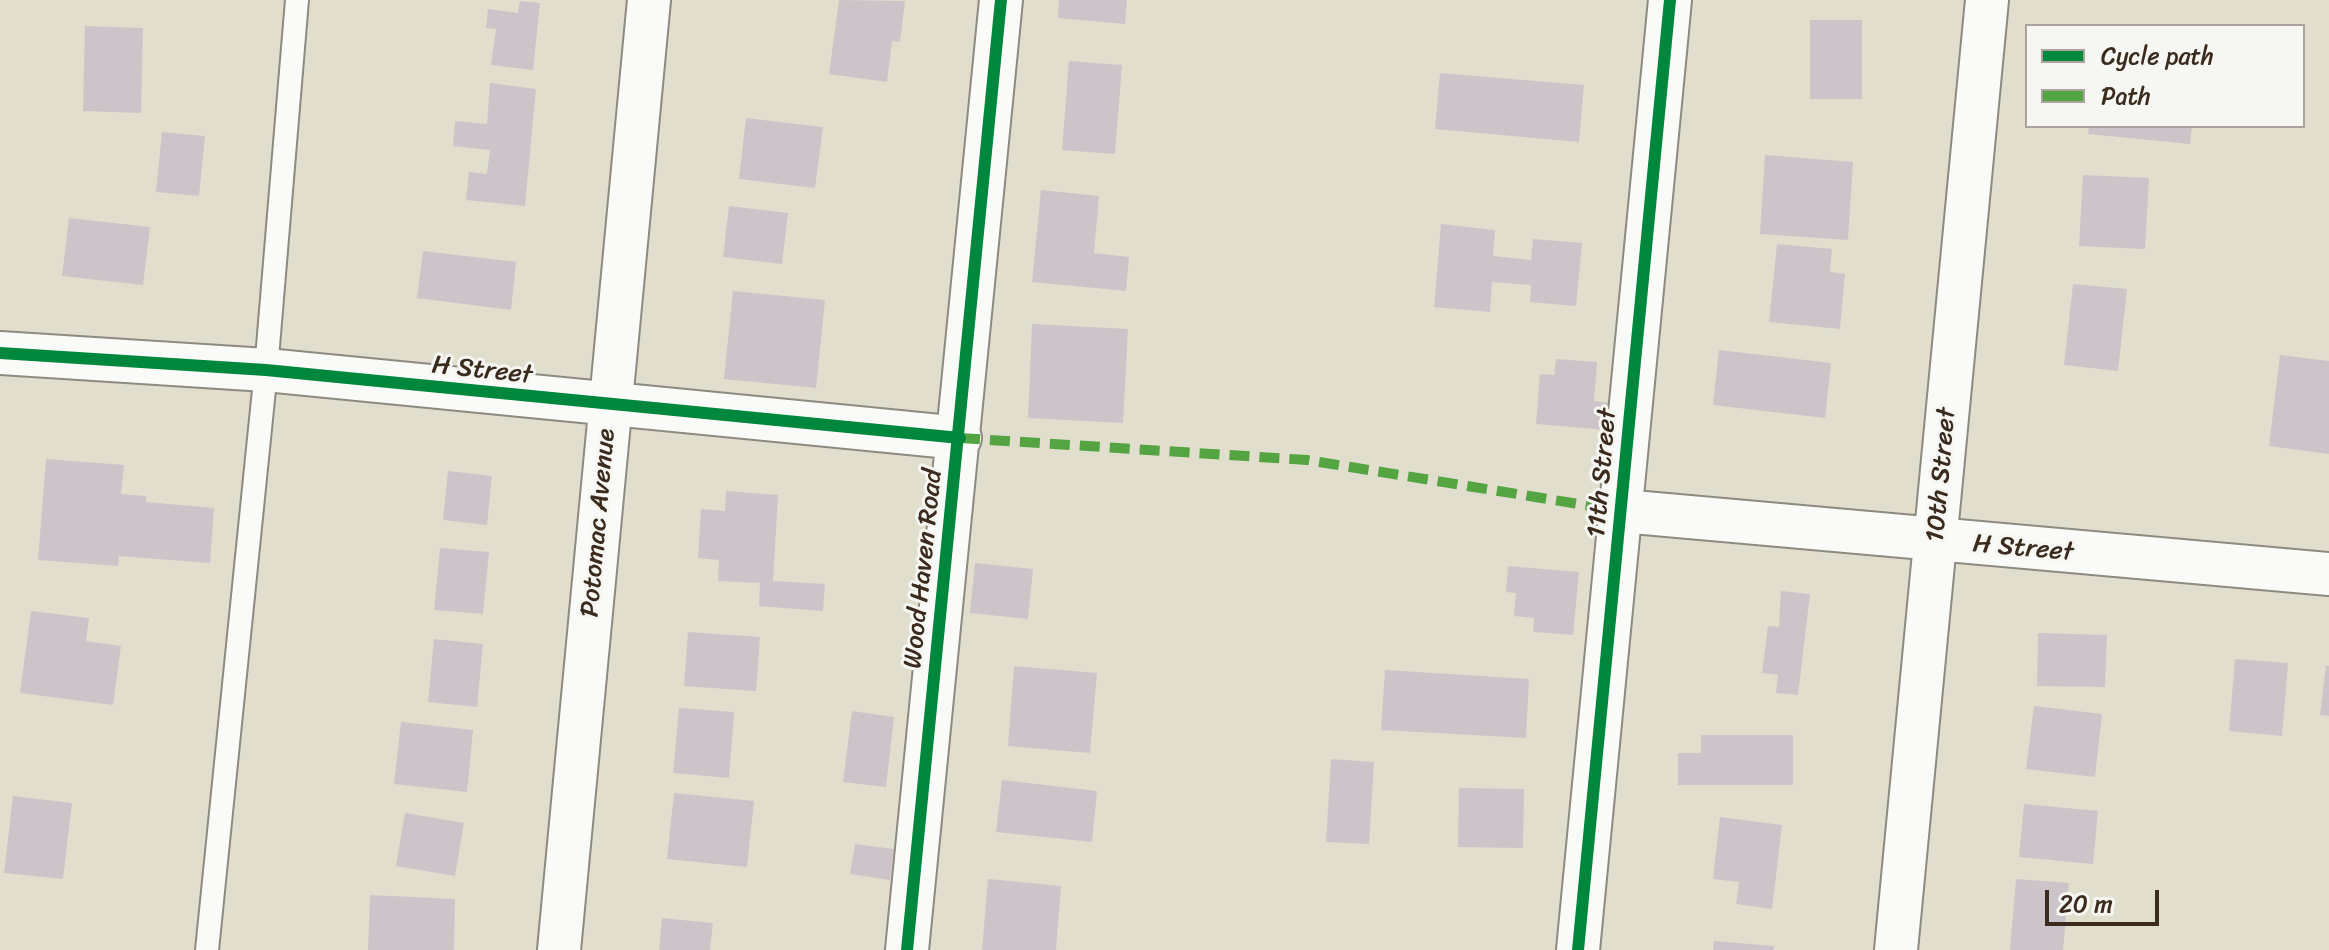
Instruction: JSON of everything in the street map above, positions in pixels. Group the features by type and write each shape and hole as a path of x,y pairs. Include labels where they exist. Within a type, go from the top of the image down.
{"street":[{"name":"Potomac Avenue","path":"559,950 649,0"},
{"name":"Wood Haven Road","path":"907,950 1001,0"},
{"name":"11th Street","path":"1578,950 1670,0"},
{"name":"10th Street","path":"1896,950 1987,0"},
{"name":"H Street","path":"0,353 266,370 960,438"},
{"name":"H Street","path":"1622,511 2329,574"}],"lane":[{"path":"207,950 266,370 297,0"}],"building":[{"path":"839,0 905,1 900,42 892,41 887,82 829,74"},
{"path":"1059,0 1127,0 1125,24 1058,18"},
{"path":"520,1 540,3 533,70 491,65 496,29 486,28 488,9 518,13"},
{"path":"1810,20 1862,20 1862,99 1810,99"},
{"path":"85,26 143,28 141,113 83,111"},
{"path":"1069,61 1122,65 1115,154 1062,150"},
{"path":"1440,73 1584,85 1579,142 1435,129"},
{"path":"490,83 536,89 525,206 466,200 469,172 487,174 490,150 453,146 455,121 487,124"},
{"path":"746,118 823,127 815,188 739,179"},
{"path":"2089,128 2192,128 2190,144 2088,134"},
{"path":"162,132 205,136 199,196 156,192"},
{"path":"1765,155 1853,162 1848,240 1760,234"},
{"path":"2083,175 2149,178 2145,249 2079,246"},
{"path":"1041,190 1099,196 1094,253 1129,257 1126,291 1032,282"},
{"path":"729,206 788,213 782,264 723,257"},
{"path":"69,218 150,227 143,285 62,276"},
{"path":"1441,224 1495,230 1493,256 1531,260 1533,239 1582,243 1576,306 1530,302 1531,285 1492,282 1490,312 1434,307"},
{"path":"1777,244 1832,249 1830,272 1845,274 1840,329 1769,322"},
{"path":"423,251 516,262 511,310 417,298"},
{"path":"2073,284 2127,289 2118,371 2064,365"},
{"path":"733,291 825,300 816,388 724,379"},
{"path":"1032,324 1128,329 1123,423 1028,418"},
{"path":"1719,350 1831,363 1825,418 1713,405"},
{"path":"2280,355 2329,361 2329,454 2269,446"},
{"path":"1556,359 1597,362 1594,401 1610,403 1608,430 1536,424 1540,374 1554,375"},
{"path":"46,459 124,465 121,494 146,496 146,502 214,508 210,563 119,556 118,566 38,560"},
{"path":"448,471 492,476 487,525 443,520"},
{"path":"726,491 778,495 773,581 825,584 823,611 759,606 760,583 718,581 719,560 698,558 701,509 725,511"},
{"path":"440,548 489,552 483,614 434,610"},
{"path":"975,563 1033,569 1028,619 970,613"},
{"path":"1508,566 1579,572 1573,635 1533,632 1534,618 1514,616 1516,593 1506,592"},
{"path":"1781,591 1810,594 1798,695 1776,693 1778,675 1762,673 1768,626 1779,627"},
{"path":"31,611 89,618 86,641 121,646 113,705 20,693"},
{"path":"688,632 760,637 756,691 684,686"},
{"path":"2038,633 2107,635 2105,687 2037,686"},
{"path":"434,639 483,644 477,707 428,702"},
{"path":"2235,659 2288,663 2282,736 2229,731"},
{"path":"2326,665 2329,666 2329,716 2320,715"},
{"path":"1014,666 1097,673 1090,753 1008,746"},
{"path":"1385,670 1529,679 1526,738 1381,730"},
{"path":"2034,706 2102,714 2095,777 2026,769"},
{"path":"679,708 734,712 729,778 673,773"},
{"path":"852,711 894,717 886,787 843,782"},
{"path":"401,722 473,730 467,792 394,784"},
{"path":"1701,735 1793,735 1793,785 1678,785 1678,753 1701,753"},
{"path":"1331,759 1374,762 1369,844 1326,842"},
{"path":"1002,780 1097,791 1092,842 996,832"},
{"path":"1459,788 1524,789 1523,848 1458,847"},
{"path":"674,793 754,801 747,867 667,859"},
{"path":"13,796 72,803 63,879 4,873"},
{"path":"2024,804 2098,811 2093,864 2019,857"},
{"path":"405,813 464,823 455,876 396,866"},
{"path":"1720,817 1782,825 1772,909 1736,904 1739,882 1713,879"},
{"path":"855,844 894,849 890,880 850,874"},
{"path":"988,879 1061,886 1056,950 982,950"},
{"path":"2016,879 2069,883 2063,950 2010,950"},
{"path":"370,895 455,899 454,950 368,950"},
{"path":"662,918 713,923 710,950 659,950"},
{"path":"1714,941 1774,946 1773,950 1713,950"}],"marked path":[{"path":"960,438 1307,460 1622,511"}],"cycle path":[{"path":"907,950 1001,0"},
{"path":"1578,950 1670,0"},
{"path":"0,353 266,370 960,438"}]}
